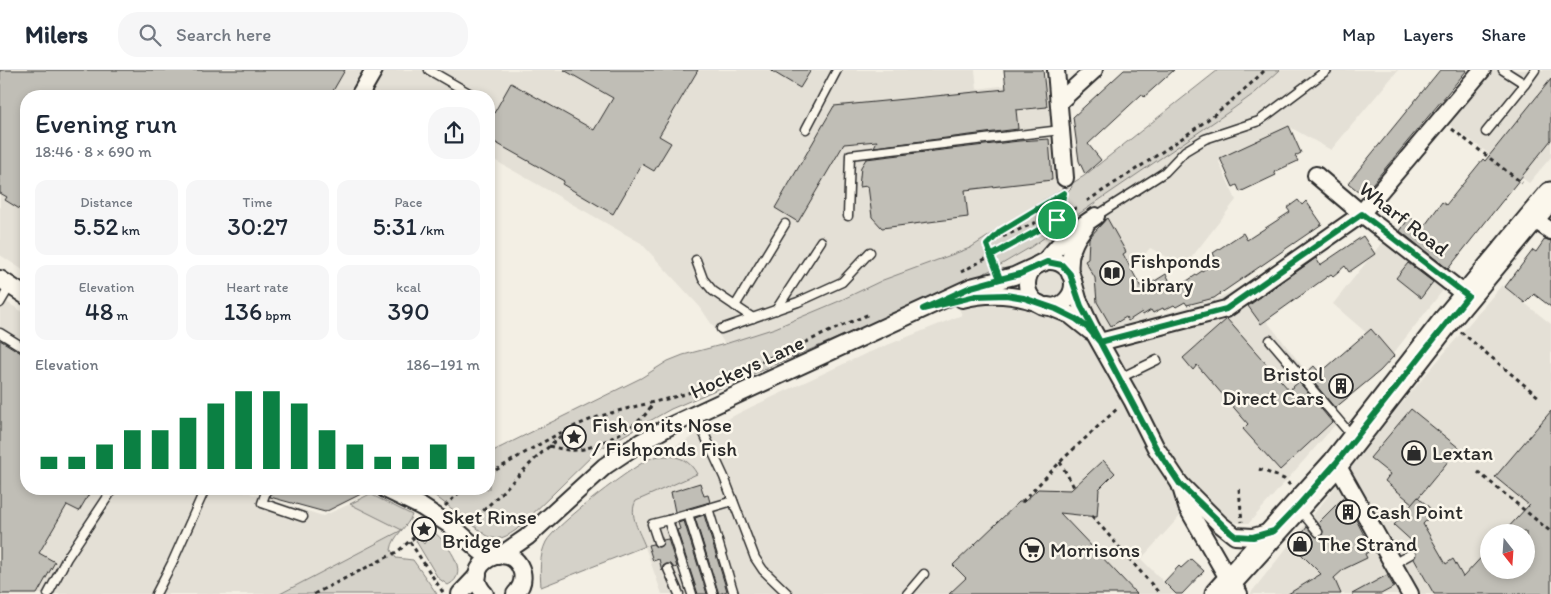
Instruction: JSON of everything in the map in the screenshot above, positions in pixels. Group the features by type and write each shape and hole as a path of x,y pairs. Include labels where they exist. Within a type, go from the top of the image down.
{"main road":[{"path":"1229,590 1274,531 1294,496 1336,463 1447,320 1468,296 1542,224 1551,195"}],"street":[{"path":"362,90 374,70"},
{"path":"1056,70 1064,185"},
{"path":"1059,102 1094,70"},
{"path":"1100,342 1226,309 1362,214 1482,70"},
{"name":"Wharf Road","path":"1316,175 1362,214 1468,296"},
{"path":"1044,305 1031,296 1028,284 1031,273 1067,236 1096,216"},
{"name":"Hockeys Lane","path":"1044,305 1059,305 1072,292 1070,258 1074,244 1085,227 1096,216"},
{"path":"1041,264 1059,263 1072,277"},
{"name":"Hockeys Lane","path":"460,594 478,575 484,562 499,556 527,537 613,460 659,432 971,287 1020,274 1041,264"},
{"name":"Hockeys Lane","path":"1072,277 1081,306 1131,397 1156,448 1180,484 1220,524 1235,536 1253,537 1274,531"},
{"path":"5,283 20,292"},
{"name":"Hockeys Lane","path":"923,309 982,295 1018,296 1063,312 1076,319 1088,328 1100,342"},
{"path":"1336,463 1410,594"},
{"name":"Hockeys Lane","path":"1180,484 1187,507 1229,590"},
{"path":"397,495 422,507 457,530 480,551 510,558 521,584"},
{"name":"Hockeys Lane","path":"521,584 532,540 550,515"},
{"path":"457,530 478,575 479,586 485,594"}],"lane":[{"path":"429,70 464,90"},
{"path":"806,129 837,70"},
{"name":"Hockeys Lane","path":"1096,216 1165,172 1185,151 1205,139 1259,121 1327,70"},
{"path":"1503,70 1525,84"},
{"path":"1486,132 1535,70"},
{"path":"848,216 850,155 1061,130"},
{"path":"735,306 785,224"},
{"path":"776,310 822,242"},
{"path":"721,329 798,302 842,282 870,252"},
{"path":"696,260 703,279 713,291 753,318"},
{"path":"0,303 5,283"},
{"path":"0,333 20,345"},
{"path":"1270,340 1354,439"},
{"path":"1120,378 1157,360"},
{"path":"695,414 724,476 755,558 763,570 788,594"},
{"path":"48,594 67,558 109,495"},
{"path":"156,594 202,495"},
{"path":"265,495 262,503 303,517"},
{"path":"1294,496 1318,532"},
{"path":"658,542 652,524 733,501"},
{"path":"708,508 734,594"},
{"path":"688,514 713,594"},
{"path":"668,520 692,594"},
{"path":"1392,564 1411,554"},
{"path":"668,569 679,594"},
{"path":"907,594 924,574"}],"path":[{"path":"958,274 1057,220 1160,153 1246,89 1265,70"},
{"path":"1440,119 1522,183"},
{"path":"1057,220 1064,185"},
{"path":"1000,279 987,245 1001,231 1064,185"},
{"path":"1001,231 999,234 1002,237 1044,219 1057,220"},
{"path":"495,471 571,428 616,412 698,390 871,313"},
{"path":"1447,320 1540,398"},
{"path":"1022,502 1060,462 1131,397"},
{"path":"549,446 564,450 578,450 592,446 617,434 644,416 653,403"},
{"path":"457,530 571,428"},
{"path":"1060,462 1074,487"},
{"path":"1259,469 1284,479 1294,496"},
{"path":"1478,472 1551,532"},
{"path":"1239,489 1243,527"},
{"path":"440,511 457,495"},
{"path":"1092,516 1160,594"},
{"path":"314,594 397,552 427,526"},
{"path":"410,542 444,594"}],"shaded area":[{"path":"0,70 975,70 977,89 1048,80 1059,192 970,248 883,280 775,328 725,344 700,307 641,243 495,160 495,90 20,90 20,268 0,255"},
{"path":"1218,70 1280,70 1256,92 1230,111 1031,247 997,267 950,290 671,409 598,450 509,535 494,538 486,535 434,495 495,495 495,450 641,378 668,361 775,328 883,280 970,248 1065,187 1067,190 1061,217 1068,191 1072,187 1071,184 1084,176"},
{"path":"1280,70 1398,70 1331,150 1288,126 1219,162 1236,200 1185,266 1150,248 1132,270 1157,316 1220,297 1240,287 1342,417 1249,523 1237,523 1228,519 1202,492 1141,559 1176,594 662,594 620,478 653,457 749,408 865,354 962,315 950,290 1015,257 1044,239 1230,111 1256,92"},
{"path":"1475,70 1551,70 1551,157 1529,183 1436,115"},
{"path":"1392,230 1455,275 1392,355 1333,304"},
{"path":"1502,285 1551,324 1551,594 1250,594 1406,398"},
{"path":"0,298 20,310 20,495 256,495 323,516 350,504 403,530 280,594 0,594"},
{"path":"666,456 684,460 697,474 636,501 633,512 634,518 645,546 541,587 542,553 546,542 552,534 579,509 631,470 654,457"},
{"path":"368,495 372,495 412,515 402,530 350,504"},
{"path":"402,530 394,540 391,550 396,558 413,560 437,594 280,594"},
{"path":"432,530 449,549 457,565 458,573 455,580 448,585 438,578 416,541 418,537 424,544"}],"building":[{"path":"0,70 345,70 333,90 20,90 20,209 5,200 7,197 0,193"},
{"path":"564,70 698,70 659,136 671,143 654,171 642,164 613,214 562,184 564,181 495,142 495,111 511,83 594,130 613,98"},
{"path":"770,70 811,70 800,88"},
{"path":"1004,70 1043,70 1047,107 1016,110 1018,129 874,147 877,141 844,144 798,222 775,208 834,106 1006,89"},
{"path":"1124,70 1174,70 1144,97 1142,94 1088,144 1101,160 1085,174 1079,161 1073,117"},
{"path":"1440,70 1467,70 1363,195 1348,183"},
{"path":"1551,79 1551,140 1448,269 1400,231 1410,217 1423,228 1442,202 1446,205 1483,159 1485,161"},
{"path":"1289,126 1301,153 1295,156 1298,161 1274,172 1276,175 1240,192 1237,185 1233,187 1220,158"},
{"path":"1049,139 1052,180 965,190 968,217 882,228 872,217 868,186 859,187 861,167 866,159"},
{"path":"1298,200 1302,205 1306,201 1322,224 1214,298 1187,305 1185,302 1176,307 1174,305 1153,313 1151,310 1143,315 1142,312 1128,321 1126,317 1111,326 1097,302 1095,278 1085,261 1088,259 1089,238 1107,218 1126,252 1123,254 1142,289 1166,274 1172,285 1179,282 1181,285 1217,261 1213,253 1243,233 1247,240 1290,212 1287,208"},
{"path":"1363,236 1375,254 1349,272 1345,266 1333,276 1331,274 1261,324 1248,306 1316,258 1320,265"},
{"path":"1545,239 1551,241 1551,307 1534,294 1525,303 1505,287 1533,250 1536,252"},
{"path":"1408,263 1433,282 1421,298 1396,278"},
{"path":"1227,319 1289,390 1299,382 1332,422 1280,470 1243,429 1248,424 1197,365 1193,370 1183,358"},
{"path":"1371,329 1394,356 1380,371 1335,408 1306,373 1314,366 1320,373"},
{"path":"0,340 20,352 20,495 88,495 79,511 67,505 39,553 55,562 37,594 0,594"},
{"name":"Lextan","path":"1411,409 1459,448 1413,504 1385,481 1390,474 1370,458"},
{"path":"1551,411 1551,594 1434,594 1414,559 1416,552 1410,549 1416,545 1394,525 1418,497 1434,512 1423,524 1446,564 1453,559 1463,577 1480,559 1480,579 1535,579 1535,524 1511,524 1529,505 1495,477"},
{"name":"Morrisons","path":"1103,460 1115,473 1099,489 1097,517 1060,513 1137,594 949,594 966,578 953,565 1019,502 1024,502 1038,489 1071,490"},
{"path":"700,483 704,496 708,495 710,502 675,512 671,492"},
{"path":"271,495 359,495 325,512 270,497"},
{"path":"1344,497 1372,550 1365,554 1367,558 1344,569 1334,578 1341,594 1288,594 1321,574 1293,546 1307,527 1316,537 1322,536 1323,531 1318,523"},
{"path":"704,515 727,591 719,594 695,518"},
{"path":"684,521 707,594 698,594 677,530 680,529 678,523"},
{"path":"668,539 677,567 674,568 671,564 666,564 663,566 662,571 659,559 653,561 648,545 653,544 659,547 662,545 663,540"},
{"path":"1191,559 1204,571 1182,594 1176,594 1164,582 1179,566 1181,568"},
{"path":"1387,575 1394,587 1381,594 1352,594"}],"place":[{"name":"Fishponds Library","path":"1112,273"},
{"name":"Bristol Direct Cars","path":"1341,386"},
{"name":"Fish on its Nose / Fishponds Fish","path":"574,437"},
{"name":"Lextan","path":"1414,453"},
{"name":"Cash Point","path":"1348,512"},
{"name":"Sket Rinse Bridge","path":"424,529"},
{"name":"The Strand","path":"1300,544"},
{"name":"Morrisons","path":"1032,550"}],"route":[{"path":"1057,220 991,256 1000,279 1020,274 1047,262 1059,263 1066,267 1072,277 1084,314 1100,342 1226,309 1362,214 1468,296 1336,463 1274,531 1253,537 1235,536 1205,510 1192,494 1180,484 1156,448 1100,342 1083,324 1070,315 1018,296 989,294 923,309 971,287 1000,279 988,251 987,245 1001,231 1064,193 1057,220"}]}
